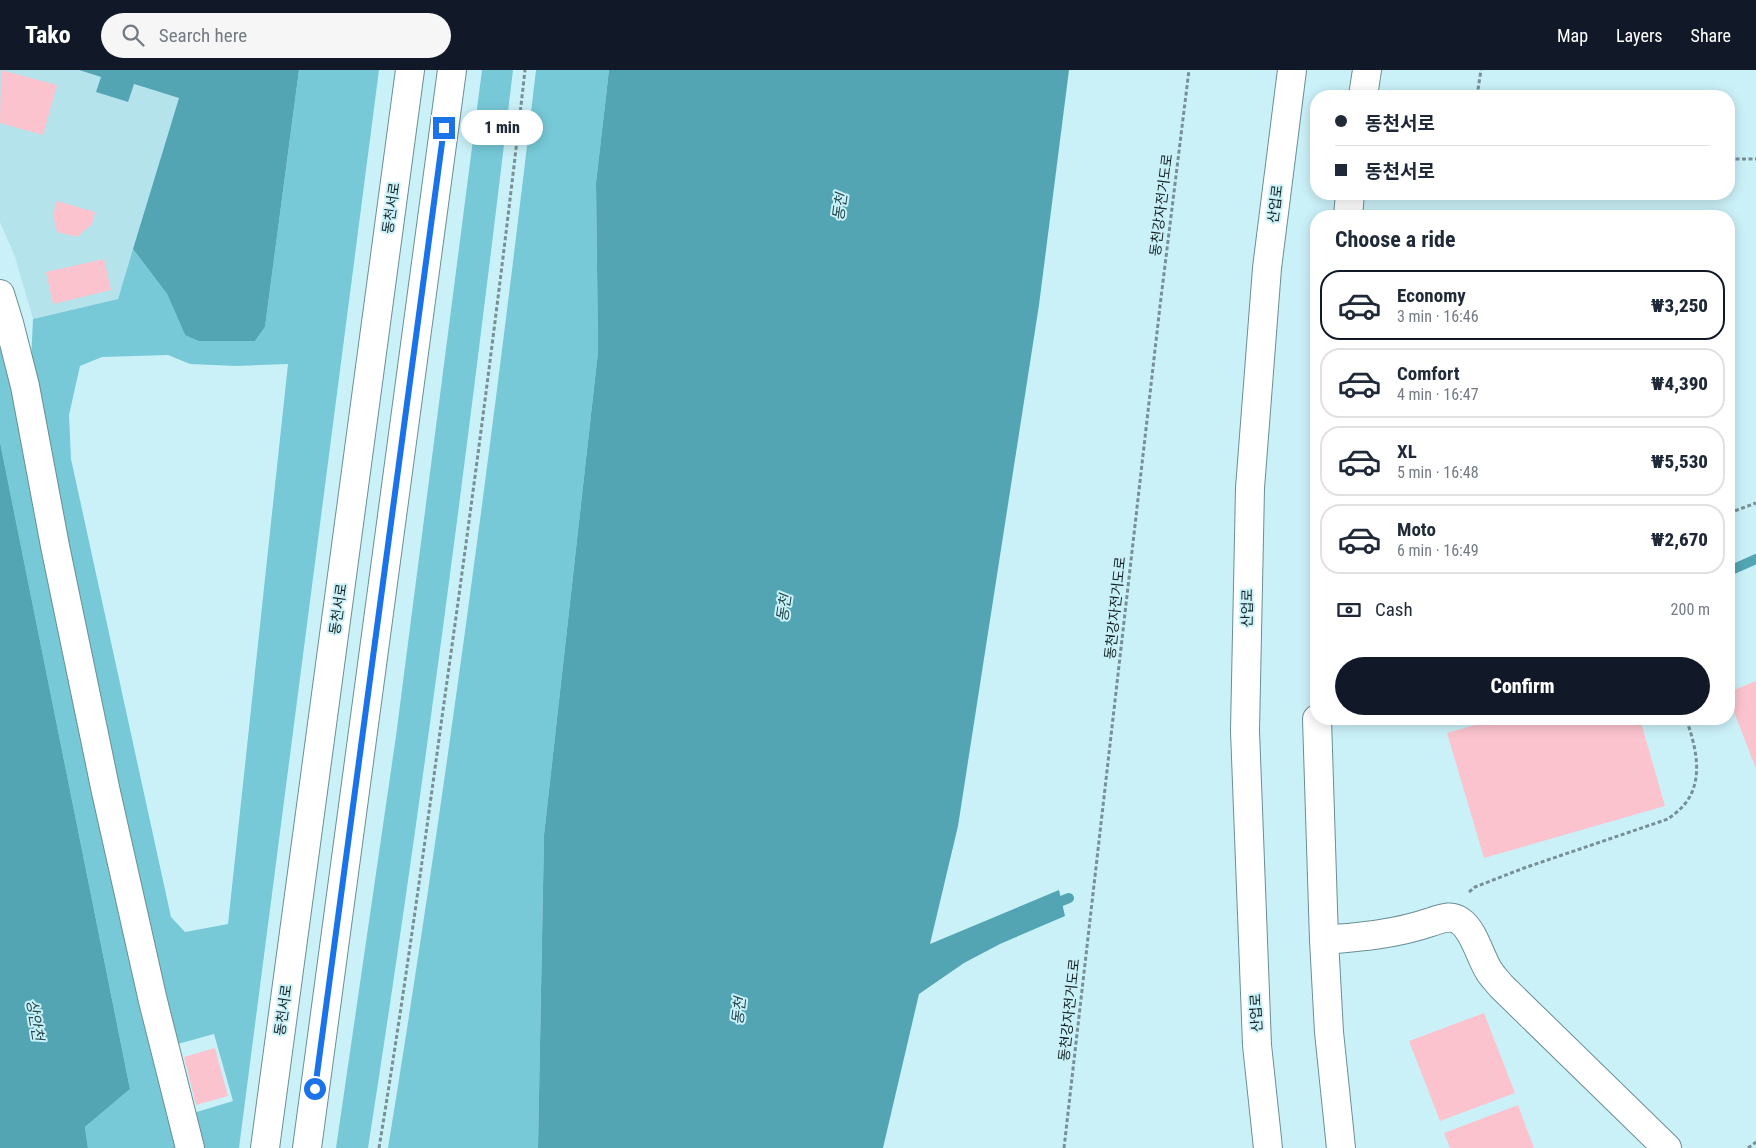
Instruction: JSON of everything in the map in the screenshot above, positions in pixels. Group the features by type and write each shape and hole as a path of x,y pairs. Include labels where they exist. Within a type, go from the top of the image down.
{"main road":[{"name":"동천서로","path":"265,1148 410,70"},
{"path":"307,1148 452,70"},
{"name":"산업로","path":"1268,1148 1257,1035 1244,731 1250,488 1267,268 1292,70"},
{"path":"1364,90 1367,70"},
{"path":"0,294 10,323 25,386 102,773 150,992 190,1148"},
{"path":"1317,725 1329,1032 1341,1148"},
{"path":"1324,940 1383,935 1413,928 1444,917 1453,917 1461,921 1467,928 1489,970 1501,986 1666,1148"}],"path":[{"path":"379,1148 402,1006 458,601 525,70"},
{"name":"동천강자전거도로","path":"1064,1148 1160,306 1189,70"},
{"path":"1478,90 1481,70"},
{"path":"1735,158 1756,159"},
{"path":"1735,511 1756,502"},
{"path":"1453,917 1456,906 1475,887 1524,868 1668,819 1684,806 1696,785 1694,742 1688,725"},
{"path":"1748,1148 1756,1142"}],"shaded area":[{"path":"0,70 79,70 101,77 97,92 127,102 133,84 179,98 118,299 33,319 15,257 0,222"},
{"path":"299,70 379,70 239,1148 197,1148 190,1114 233,1101 214,1034 174,1045 116,792 31,360 33,319 118,299 133,249 167,294 185,335 255,341 265,327","holes":["168,355 190,364 237,366 288,364 228,924 185,932 171,917 71,459 69,415 80,366 102,357"]},
{"path":"482,70 513,70 463,475 427,745 368,1148 336,1148 396,736"},
{"path":"536,70 609,70 596,183 598,352 544,835 538,1148 388,1148 430,879 468,610"},
{"path":"0,332 184,1148 88,1148 85,1127 130,1089 0,442"}],"water":[{"path":"79,70 299,70 265,327 255,341 199,341 185,335 167,294 133,249 179,98 134,84 128,102 96,92 101,77"},
{"name":"동천","path":"609,70 1069,70 1039,305 958,826 930,944 1059,890 1065,916 1000,944 964,963 919,994 883,1148 538,1148 544,835 598,352 596,183"},
{"name":"상안천","path":"0,442 130,1089 85,1127 88,1148 0,1148"}],"building":[{"path":"1,70 57,85 43,135 0,123"},
{"path":"57,201 95,212 92,224 77,237 57,232 53,215"},
{"path":"104,259 111,290 53,304 46,272"},
{"path":"1756,681 1756,769 1735,715 1735,690"},
{"path":"1475,725 1642,725 1665,806 1484,858 1447,733"},
{"path":"1484,1013 1515,1093 1440,1121 1409,1041"},
{"path":"215,1048 228,1096 196,1105 184,1057"},
{"path":"1518,1105 1534,1148 1450,1148 1444,1133"}],"waterway":[{"path":"1735,568 1756,559"},
{"path":"1049,906 1069,898"}],"route":[{"path":"315,1089 444,128"}]}
